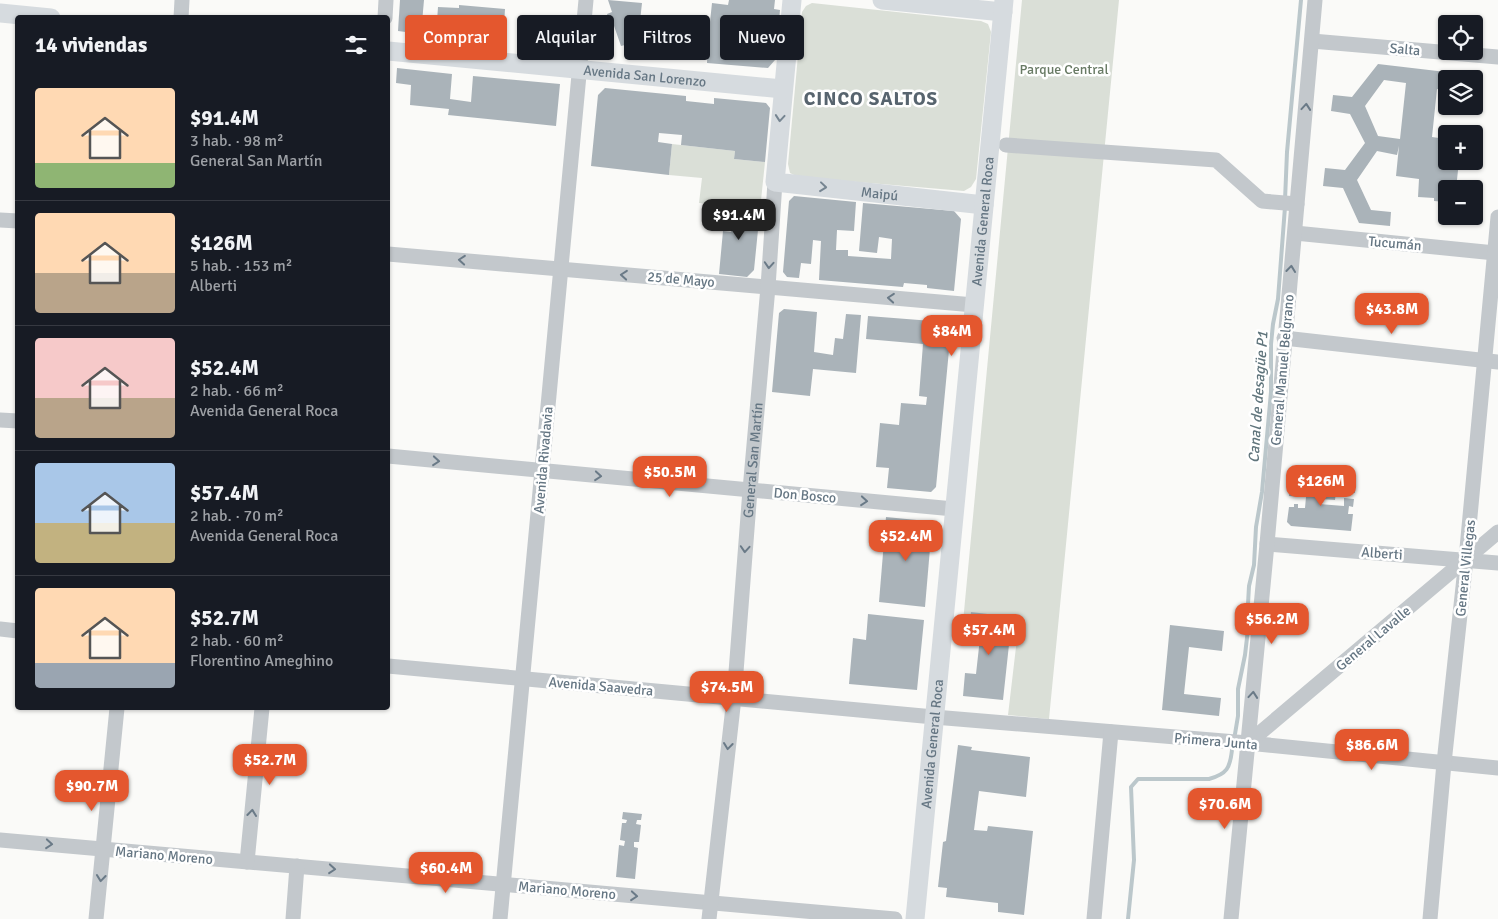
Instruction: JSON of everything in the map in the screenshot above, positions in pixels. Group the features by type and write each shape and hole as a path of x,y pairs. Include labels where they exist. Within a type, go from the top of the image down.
{"main road":[{"name":"General San Martín","path":"775,182 792,0"},
{"path":"882,0 1003,6"},
{"name":"Avenida General Roca","path":"915,919 1003,6"},
{"path":"0,13 20,15"},
{"name":"Avenida San Lorenzo","path":"390,50 783,89"},
{"name":"Maipú","path":"775,182 984,205"}],"street":[{"path":"181,15 182,0"},
{"path":"384,15 386,0"},
{"name":"Avenida Rivadavia","path":"500,919 586,0"},
{"name":"General Manuel Belgrano","path":"1231,919 1295,234 1289,203 1312,41 1315,0"},
{"name":"Salta","path":"1312,41 1498,57"},
{"path":"1006,145 1216,160 1262,201 1289,203"},
{"name":"General San Martín","path":"709,919 734,698 775,182"},
{"name":"General Villegas","path":"1430,919 1444,763 1466,559 1491,361 1498,217"},
{"path":"0,220 15,221"},
{"name":"Tucumán","path":"1295,234 1495,253"},
{"name":"25 de Mayo","path":"390,254 974,305"},
{"path":"1284,338 1491,361"},
{"path":"0,420 15,421"},
{"name":"Don Bosco","path":"390,456 954,510"},
{"name":"General Lavalle","path":"1248,743 1498,532"},
{"name":"Alberti","path":"1267,544 1498,563"},
{"path":"0,629 15,631"},
{"name":"Avenida Saavedra","path":"390,666 934,717"},
{"path":"96,919 117,710"},
{"path":"248,862 262,710"},
{"name":"Primera Junta","path":"934,717 1248,743 1498,768"},
{"path":"1094,919 1111,732"},
{"name":"Mariano Moreno","path":"0,840 895,919"},
{"path":"293,919 297,866"}],"green space":[{"name":"Parque Central","path":"1022,0 1119,0 1049,719 1008,715 1018,630 963,622"},
{"path":"812,3 981,21 988,24 991,32 976,179 971,187 964,191 798,177 790,173 788,164 798,60 804,60 804,15 802,15 802,12 806,6"},
{"path":"672,144 735,151 734,159 765,162 760,210 699,203 702,178 669,175"}],"building":[{"path":"400,0 424,0 423,15 405,15 405,32 398,31"},
{"path":"608,0 642,3 641,15 624,15 624,45 621,46 614,26 614,15 607,15 612,12"},
{"path":"729,0 775,0 774,9 780,10 780,15 720,15 720,60 775,60 768,68 707,63 707,60 710,60 712,3 728,5"},
{"path":"459,5 505,9 505,15 437,15 438,7 459,8"},
{"path":"1378,64 1438,71 1438,89 1432,137 1438,138 1438,170 1458,170 1457,180 1438,180 1438,201 1434,201 1434,198 1418,197 1419,179 1396,176 1399,146 1397,155 1377,151 1357,180 1371,210 1391,212 1390,226 1359,223 1343,188 1323,186 1325,168 1345,170 1365,143 1350,114 1331,111 1333,95 1352,97","holes":["1384,80 1406,83 1400,139 1378,136 1365,106"]},
{"path":"397,68 452,74 450,99 471,102 473,76 560,84 556,126 448,115 449,109 410,105 411,85 396,83"},
{"path":"605,88 686,96 686,101 714,104 714,98 766,103 770,108 765,162 734,159 735,151 681,145 682,135 659,133 658,142 672,144 669,175 591,166 598,95"},
{"path":"794,196 856,202 854,231 837,230 836,250 848,250 848,256 891,259 892,239 879,237 877,253 859,251 863,203 954,211 961,219 954,291 927,288 927,285 904,283 903,287 819,280 821,241 813,240 811,264 801,263 799,278 787,277 783,272 789,201"},
{"path":"719,206 760,210 754,270 747,277 719,274 723,231 731,232 732,225 717,223"},
{"path":"784,309 817,312 814,352 833,355 835,338 843,339 846,314 861,315 856,373 813,369 810,396 772,392 779,313"},
{"path":"868,316 945,322 951,329 936,487 931,492 887,488 889,468 876,467 880,423 899,425 901,403 926,405 927,397 919,396 923,344 866,339"},
{"path":"1291,482 1355,487 1355,493 1336,492 1335,500 1320,499 1319,504 1344,506 1344,498 1354,499 1353,507 1349,506 1348,514 1353,514 1351,531 1291,526 1287,522 1289,507 1294,507 1294,504 1298,504 1298,508 1305,508 1306,497 1289,496"},
{"path":"886,517 927,521 932,525 925,607 879,602"},
{"path":"971,612 1012,617 1003,700 963,696 965,673 976,674 980,638 969,637"},
{"path":"868,614 924,620 917,690 849,684 853,638 866,640"},
{"path":"1170,625 1224,631 1222,651 1189,647 1184,694 1221,698 1219,716 1162,710"},
{"path":"958,745 972,747 971,750 1030,757 1026,797 979,791 974,830 987,831 988,826 1033,831 1024,915 998,912 998,903 946,897 947,888 938,887 943,842 946,841"},
{"path":"623,812 642,814 641,820 637,820 636,824 641,825 639,842 634,842 634,847 638,848 635,879 616,877 619,845 624,846 625,841 620,840 622,823 626,823 627,820 622,819"}],"waterway":[{"name":"Canal de desagüe P1","path":"1285,200 1287,152 1301,0"},
{"name":"Canal de desagüe P1","path":"1235,734 1238,716 1238,689 1245,655 1250,612 1248,604 1249,586 1254,565 1256,527 1262,492 1271,392 1271,344 1278,299 1285,207"},
{"name":"Canal de desagüe P1","path":"1128,919 1134,860 1131,787 1138,779 1209,779 1215,777 1224,772 1229,766 1232,750"}],"district":[{"name":"CINCO SALTOS","path":"871,98"}]}
